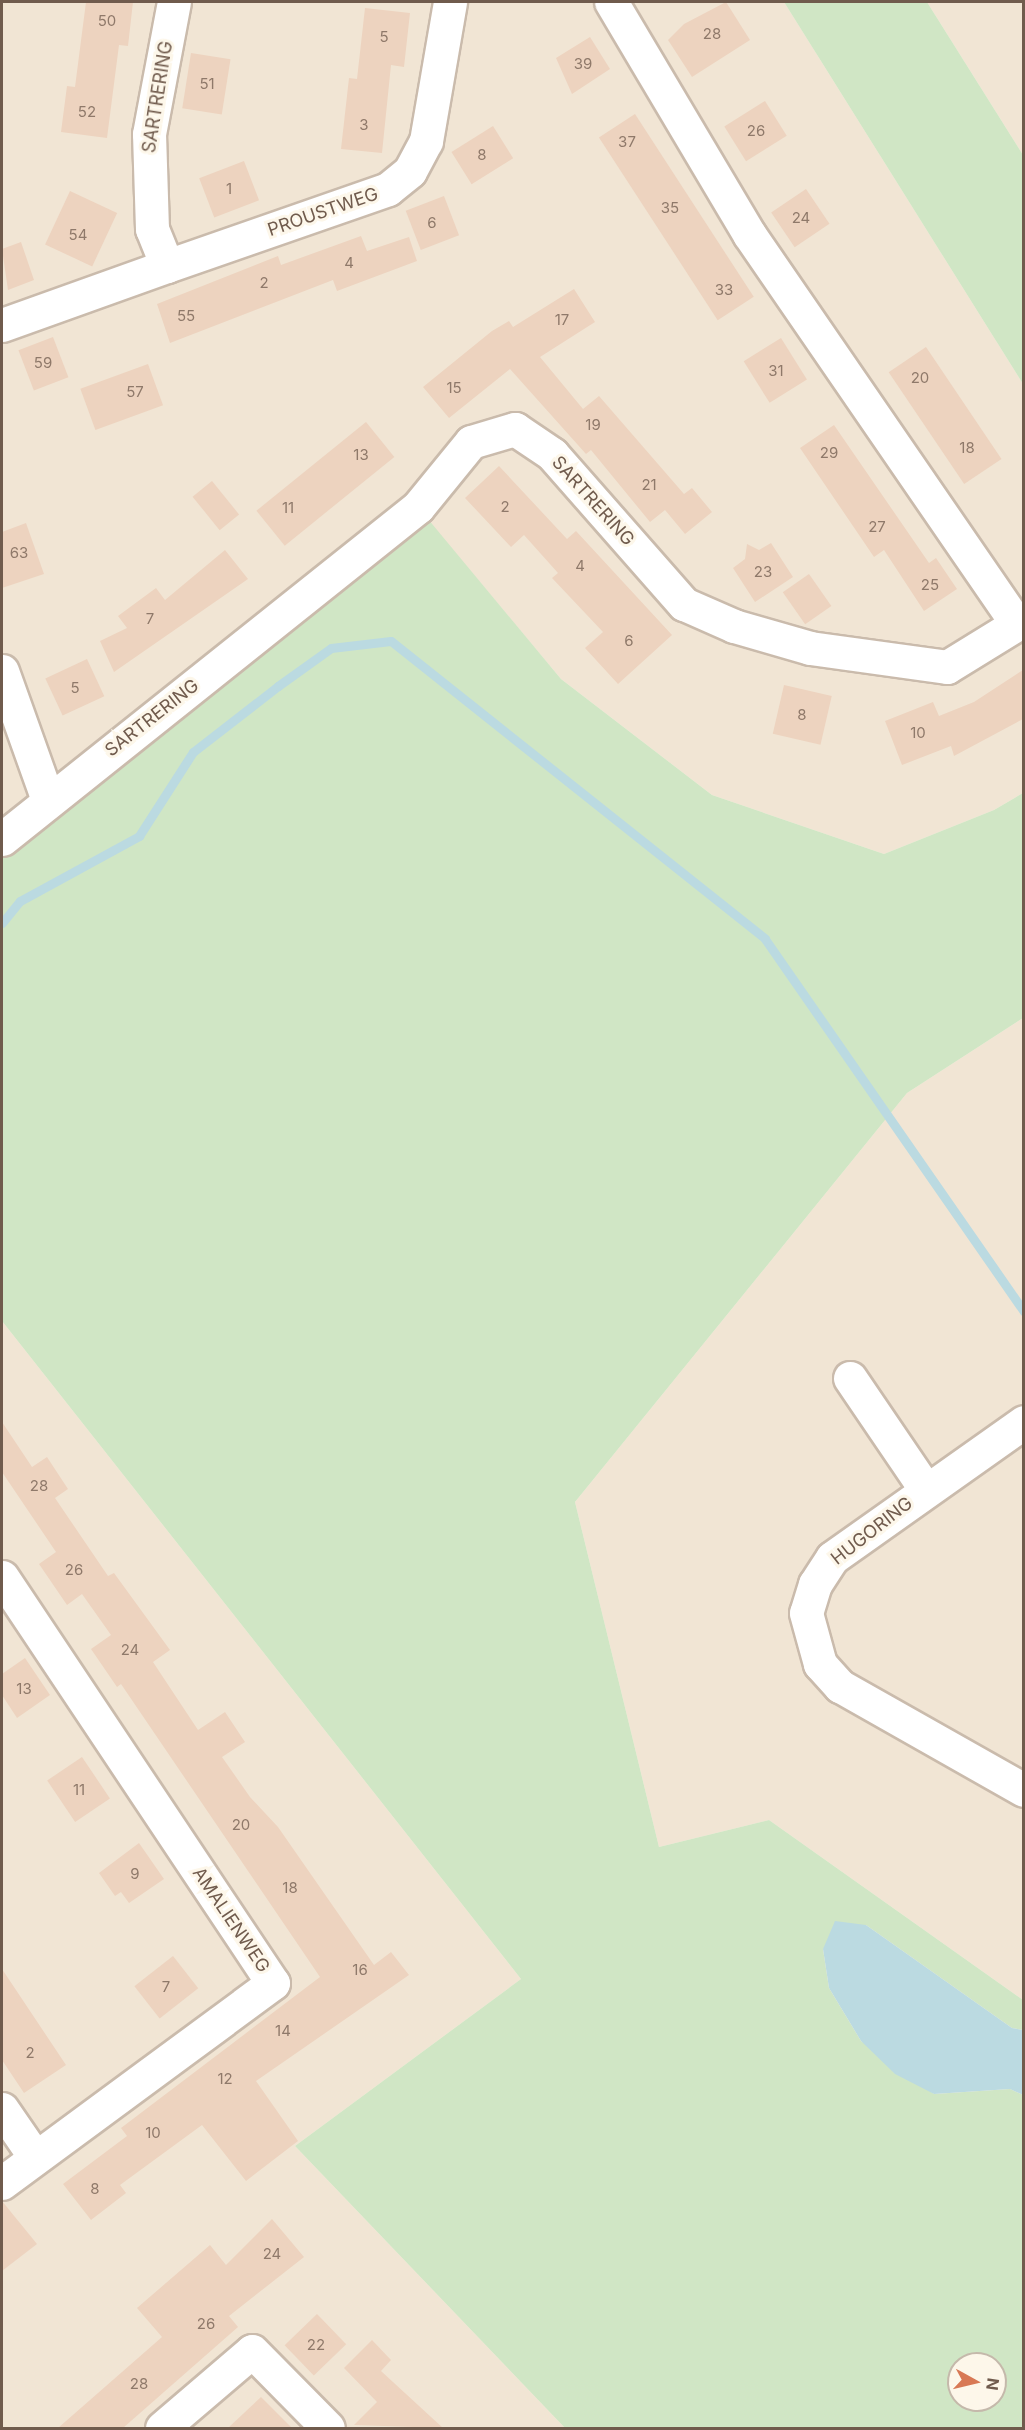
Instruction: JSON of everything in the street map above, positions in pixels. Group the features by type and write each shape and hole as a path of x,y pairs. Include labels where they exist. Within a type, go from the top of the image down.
{"street":[{"name":"SARTRERING","path":"167,266 152,229 149,134 174,2"},
{"name":"PROUSTWEG","path":"167,266 388,189 410,171 426,141 450,2"},
{"name":"SARTRERING","path":"2,838 418,507 471,442 515,429 552,454 684,604 734,626 810,648 947,667 1020,621 749,234 611,2"},
{"path":"2,325 167,266"},
{"path":"2,671 48,800"},
{"path":"850,1378 926,1490"},
{"name":"HUGORING","path":"1023,1422 832,1558 815,1584 806,1613 810,1639 820,1664 840,1686 1023,1790"},
{"name":"AMALIENWEG","path":"2,1577 273,1983 2,2183"},
{"path":"2,2109 35,2157"},
{"path":"162,2428 252,2351 328,2428"}],"shaded area":[{"path":"2,2 784,2 1023,384 1023,793 994,810 884,854 712,795 561,679 417,507 2,839"},
{"path":"927,2 1023,2 1023,155"},
{"path":"1023,1018 1023,2000 769,1820 659,1847 575,1502 907,1093"},
{"path":"2,1321 521,1979 295,2146 565,2428 2,2428"}],"green space":[{"path":"784,2 927,2 1023,155 1023,384"},
{"path":"418,507 561,679 712,795 884,854 994,810 1023,793 1023,1018 907,1093 575,1502 659,1847 769,1820 1023,2000 1023,2030 1012,2028 866,1925 823,1949 829,1988 861,2041 934,2094 1010,2089 1023,2095 1023,2428 565,2428 295,2146 521,1979 2,1321 2,858 306,616"}],"water":[{"path":"835,1921 866,1925 1012,2028 1023,2030 1023,2095 1010,2089 934,2094 895,2074 861,2041 829,1988 823,1949"}],"building":[{"path":"86,2 133,2 128,46 119,45 107,138 61,132 67,86 75,87"},
{"path":"726,2 750,40 692,77 668,40 684,24"},
{"path":"365,8 410,13 404,67 391,65 382,153 341,149 349,78 357,79"},
{"path":"590,37 610,69 572,94 556,58"},
{"path":"191,53 231,59 222,115 182,108"},
{"path":"765,101 787,136 746,161 724,126"},
{"path":"635,114 754,297 718,320 599,137"},
{"path":"493,126 513,158 472,184 451,152"},
{"path":"244,161 259,200 214,217 199,178"},
{"path":"806,189 829,224 795,247 771,212"},
{"path":"70,191 117,213 92,266 45,244"},
{"path":"444,196 459,235 421,250 406,211"},
{"path":"361,236 367,251 409,237 417,261 337,291 333,280 170,343 157,304 278,256 281,265"},
{"path":"21,242 34,280 8,290 2,249"},
{"path":"574,289 595,322 540,357 583,409 599,396 684,494 692,488 712,512 685,534 665,510 650,522 591,450 586,454 510,369 449,418 423,387 492,331 509,321 513,327"},
{"path":"53,337 68,377 34,390 18,350"},
{"path":"781,338 807,380 770,403 744,361"},
{"path":"926,347 1001,459 964,484 889,372"},
{"path":"148,364 163,405 95,430 80,389"},
{"path":"366,422 394,457 285,546 256,511"},
{"path":"834,425 929,563 936,558 957,589 924,611 884,550 874,557 800,448"},
{"path":"499,466 567,539 576,531 672,635 618,684 585,648 603,632 552,578 558,573 524,535 511,547 465,498"},
{"path":"212,481 239,514 220,530 193,497"},
{"path":"26,523 44,574 2,588 2,532"},
{"path":"771,543 793,577 755,602 733,568 745,559 747,544 759,550"},
{"path":"225,550 248,579 114,672 100,641 127,628 118,616 156,588 165,600"},
{"path":"809,574 831,606 805,624 783,592"},
{"path":"87,659 104,696 63,716 45,678"},
{"path":"1023,670 1023,719 954,756 951,746 902,765 885,721 933,702 939,716 974,702"},
{"path":"784,685 832,696 820,745 773,734"},
{"path":"2,1422 32,1467 47,1457 68,1489 55,1498 108,1576 114,1573 170,1650 153,1662 198,1730 225,1712 245,1742 222,1757 250,1797 278,1827 374,1965 391,1952 409,1975 256,2081 298,2141 246,2181 202,2125 120,2185 126,2193 91,2220 63,2184 127,2136 121,2128 320,1977 121,1684 117,1687 91,1649 111,1635 82,1594 67,1605 39,1564 56,1552 2,1472"},
{"path":"25,1658 50,1695 17,1718 2,1695 2,1674"},
{"path":"82,1757 110,1798 75,1822 47,1780"},
{"path":"139,1843 164,1879 129,1903 121,1892 115,1896 99,1873"},
{"path":"173,1956 198,1988 160,2018 134,1986"},
{"path":"2,1969 66,2065 24,2093 2,2060"},
{"path":"2,2201 37,2244 2,2271"},
{"path":"272,2219 304,2257 229,2316 238,2327 123,2428 58,2428 162,2337 137,2308 210,2245 226,2265"},
{"path":"317,2314 346,2344 314,2375 285,2345"},
{"path":"372,2340 391,2360 381,2371 443,2428 354,2425 377,2402 344,2368"},
{"path":"261,2397 292,2428 228,2428"}],"waterway":[{"path":"2,923 20,901 139,836 193,752 278,686 331,648 391,641 765,939 1024,1312"}]}
